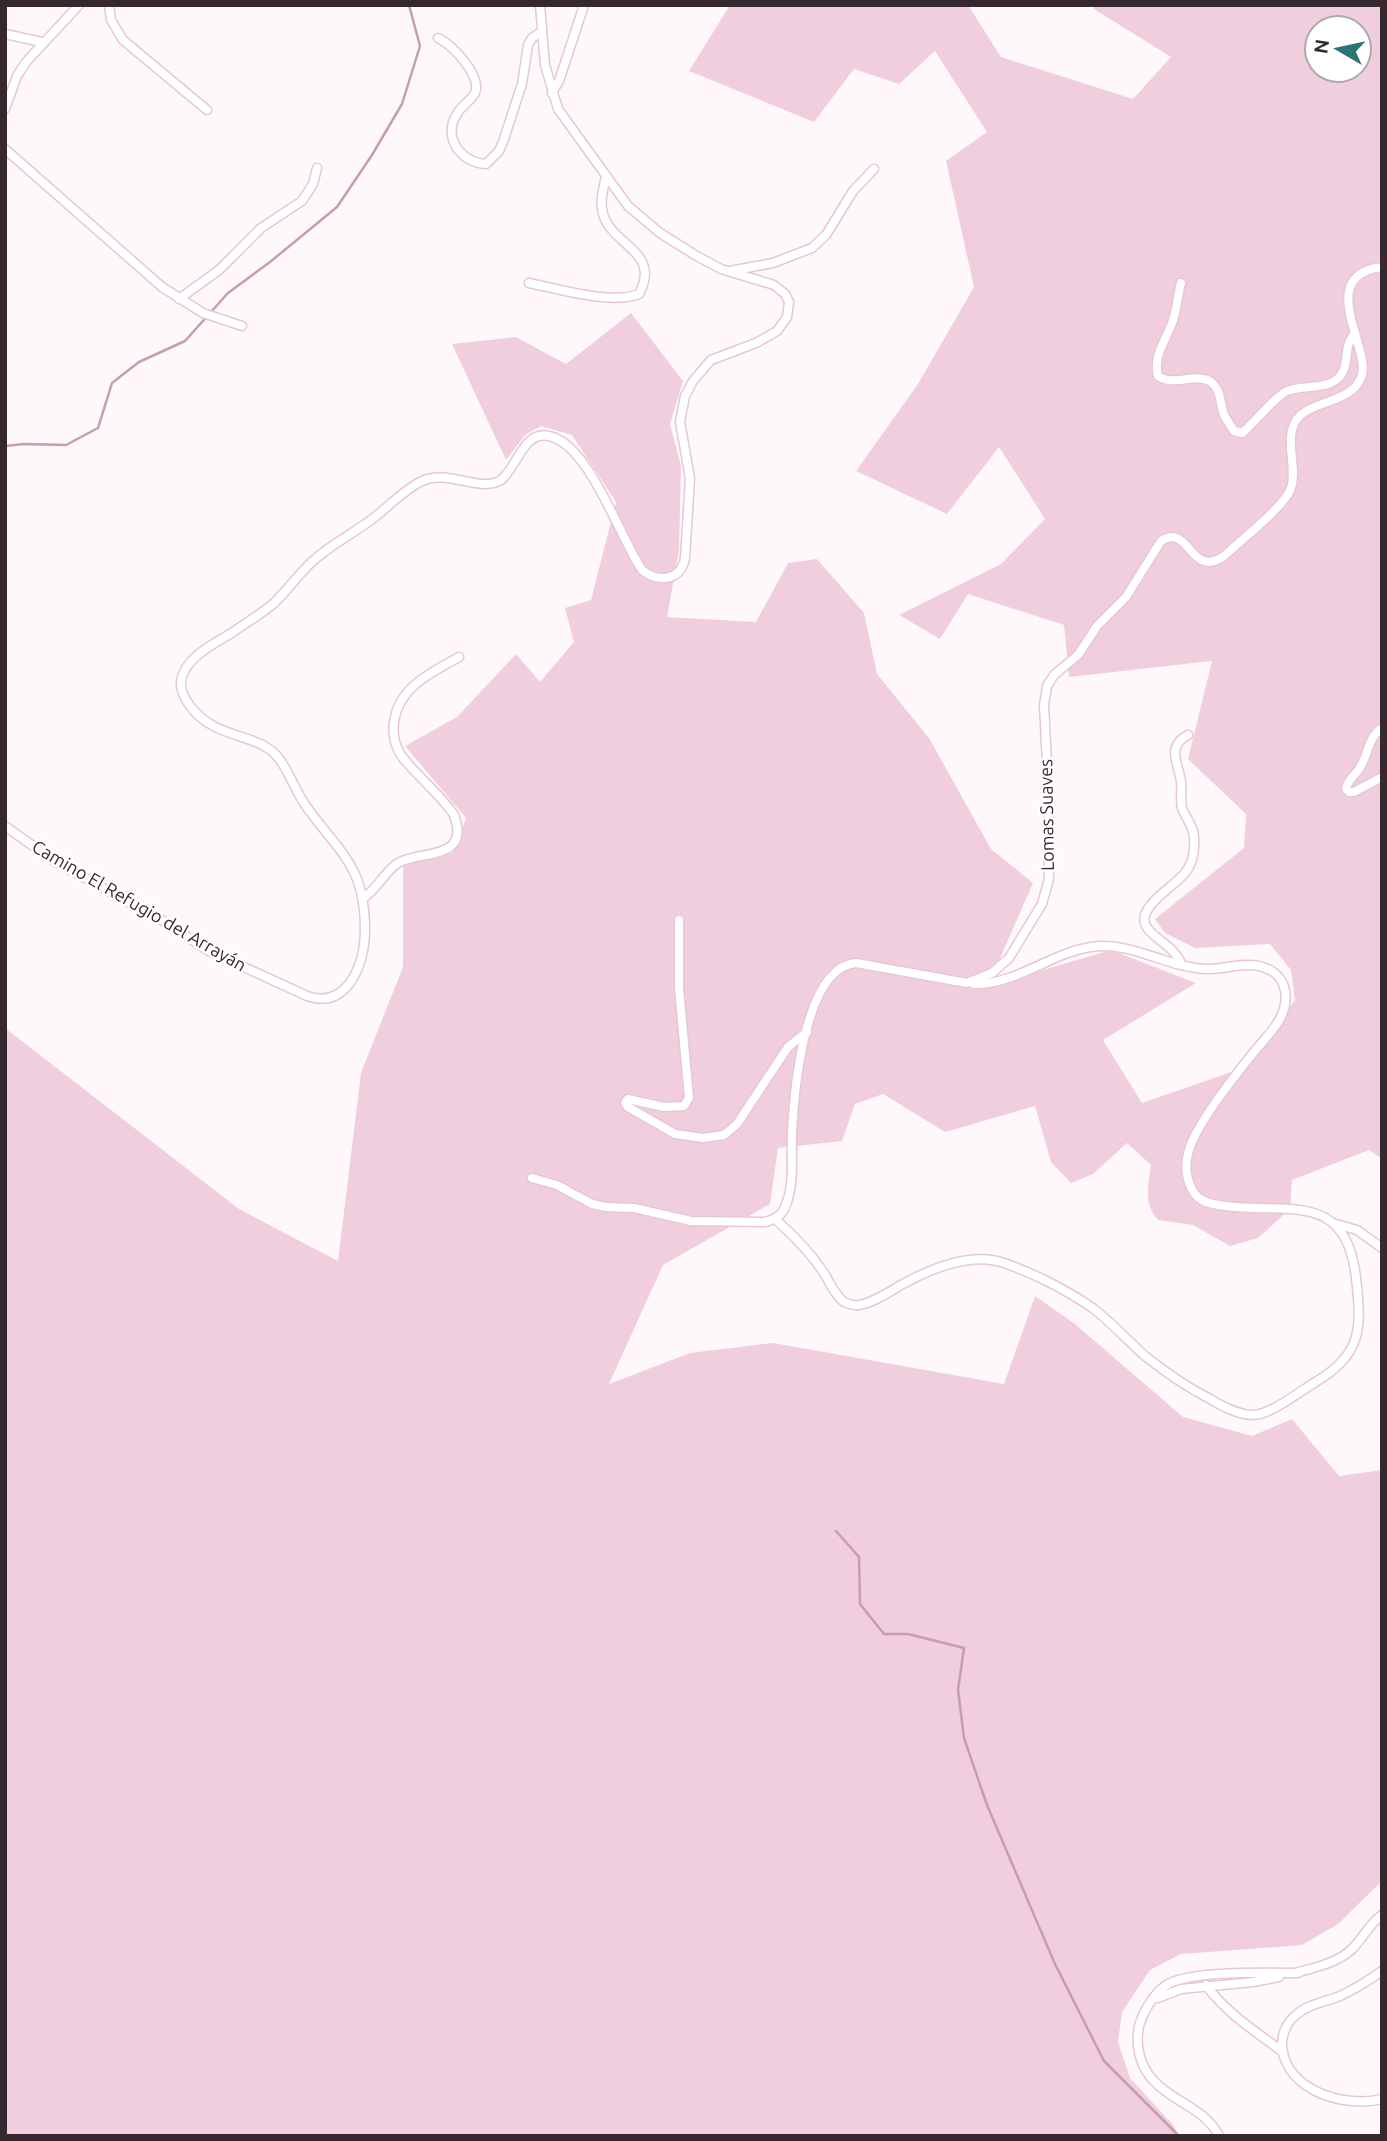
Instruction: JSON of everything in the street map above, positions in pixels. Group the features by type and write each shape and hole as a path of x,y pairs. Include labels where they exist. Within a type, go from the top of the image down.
{"street":[{"path":"5,109 21,69 42,42 63,24 79,5"},
{"path":"109,5 111,20 124,40 208,110"},
{"name":"Camino El Refugio del Arrayán","path":"5,826 54,861 158,918 207,950 273,982 316,999 336,996 347,986 357,970 365,936 359,880 350,863 306,806 280,760 263,746 215,728 188,704 182,691 181,680 185,671 204,651 273,603 319,556 373,519 417,484 429,478 442,477 485,483 498,481 505,476 529,442 543,435 552,436 564,443 583,464 642,570 650,576 660,578 679,573 685,562 690,485 689,464 680,429 680,413 685,396 706,364 718,356 756,343 781,327 789,311 788,298 778,288 766,282 727,271 695,255 660,233 628,206 565,122 552,93 541,32 540,5"},
{"path":"552,93 559,82 584,5"},
{"path":"438,38 460,54 476,86 475,94 457,112 453,121 453,144 462,155 485,164 499,151 503,142 521,89 528,45 532,38 541,32"},
{"path":"5,34 42,42"},
{"path":"5,149 144,272 179,299 203,313 242,326"},
{"path":"179,299 219,270 261,228 302,201 313,184 317,168"},
{"path":"727,271 773,263 812,248 826,235 853,191 874,169"},
{"path":"529,284 609,298 629,298 639,294 646,272 643,262 606,221 602,211 601,197 606,176"},
{"name":"Lomas Suaves","path":"967,983 992,973 1009,958 1038,911 1047,889 1048,783 1044,705 1049,681 1078,655 1097,626 1126,597 1161,541 1171,536 1178,537 1198,559 1215,561 1224,556 1286,497 1292,483 1292,432 1296,420 1306,412 1343,395 1360,380 1363,366 1349,314 1351,290 1360,275 1382,267"},
{"path":"1181,283 1174,318 1155,364 1158,376 1164,380 1202,379 1211,382 1220,394 1223,413 1234,432 1242,433 1256,422 1283,393 1331,383 1341,376 1349,340 1354,335"},
{"path":"363,898 399,862 444,851 454,840 457,827 454,815 401,755 393,729 398,707 410,689 424,677 459,657"},
{"path":"1382,728 1371,738 1365,760 1347,783 1346,789 1354,792 1382,777"},
{"path":"1182,965 1175,951 1147,927 1145,920 1147,911 1185,873 1193,856 1193,828 1182,807 1181,780 1174,759 1177,744 1188,735"},
{"path":"679,920 680,1009 690,1098 684,1106 673,1108 628,1099 625,1103 628,1107 675,1134 703,1138 724,1135 737,1124 788,1047 807,1032"},
{"path":"532,1178 557,1185 606,1207 634,1208 691,1221 759,1222 775,1219 784,1211 790,1188 796,1086 807,1032 815,1003 834,971 845,965 862,963 967,983 993,982 1094,946 1131,950 1202,969 1258,966 1278,976 1286,996 1281,1019 1227,1087 1192,1141 1186,1167 1193,1193 1203,1201 1215,1204 1311,1211 1336,1224 1357,1230 1382,1248"},
{"path":"775,1219 817,1264 839,1297 850,1304 862,1304 911,1279 951,1264 978,1259 1003,1262 1083,1302 1105,1318 1144,1355 1195,1391 1222,1406 1254,1415 1270,1410 1331,1372 1344,1362 1353,1348 1359,1322 1356,1277 1349,1247 1336,1224"},
{"path":"1150,2003 1165,1993 1181,1989 1253,1982 1298,1973 1331,1962 1351,1951 1382,1915"},
{"path":"1382,1971 1361,1986 1310,2006 1294,2016 1282,2036 1283,2052 1288,2066 1300,2081 1331,2097 1349,2101 1382,2099"},
{"path":"1219,2136 1209,2120 1159,2087 1144,2066 1138,2050 1138,2032 1143,2016 1150,2003 1166,1985 1202,1976 1298,1973"},
{"path":"1202,1976 1206,1987 1255,2032 1283,2052"}],"shaded area":[{"path":"730,5 968,5 1001,57 1133,99 1171,57 1094,9 1094,5 1382,5 1382,1159 1369,1150 1292,1180 1290,1209 1258,1238 1230,1246 1193,1225 1158,1220 1148,1200 1151,1165 1127,1143 1093,1174 1071,1183 1051,1162 1035,1106 945,1132 883,1094 855,1104 842,1141 778,1148 770,1204 663,1265 609,1384 690,1353 773,1343 1004,1384 1035,1296 1075,1324 1183,1417 1252,1436 1292,1419 1339,1476 1382,1470 1382,1881 1338,1924 1302,1945 1181,1954 1150,1970 1122,2012 1118,2042 1130,2078 1174,2126 1178,2136 5,2136 5,1028 239,1209 338,1261 361,1073 403,967 403,864 453,853 466,818 405,746 457,717 516,654 540,682 574,642 565,608 591,600 616,502 572,435 541,426 525,435 506,460 452,344 516,337 566,364 631,313 683,381 670,424 681,466 679,550 667,617 756,622 788,563 817,559 864,613 877,674 929,738 991,849 1033,883 988,986 1111,950 1196,983 1103,1040 1142,1103 1243,1068 1295,1000 1291,970 1270,944 1195,948 1165,933 1155,919 1244,848 1246,814 1188,759 1212,661 1069,677 1064,625 968,594 940,639 899,615 1001,564 1045,519 999,447 947,514 856,471 918,384 974,287 946,161 987,132 935,51 899,84 854,69 814,122 689,71"}],"waterway":[{"path":"5,446 66,445 98,428 112,383 139,362 185,341 228,293 337,207 402,104 420,46 409,5"},
{"path":"836,1531 859,1557 860,1604 884,1634 908,1634 964,1648 958,1690 964,1738 987,1805 1055,1964 1104,2061 1179,2136"}]}
